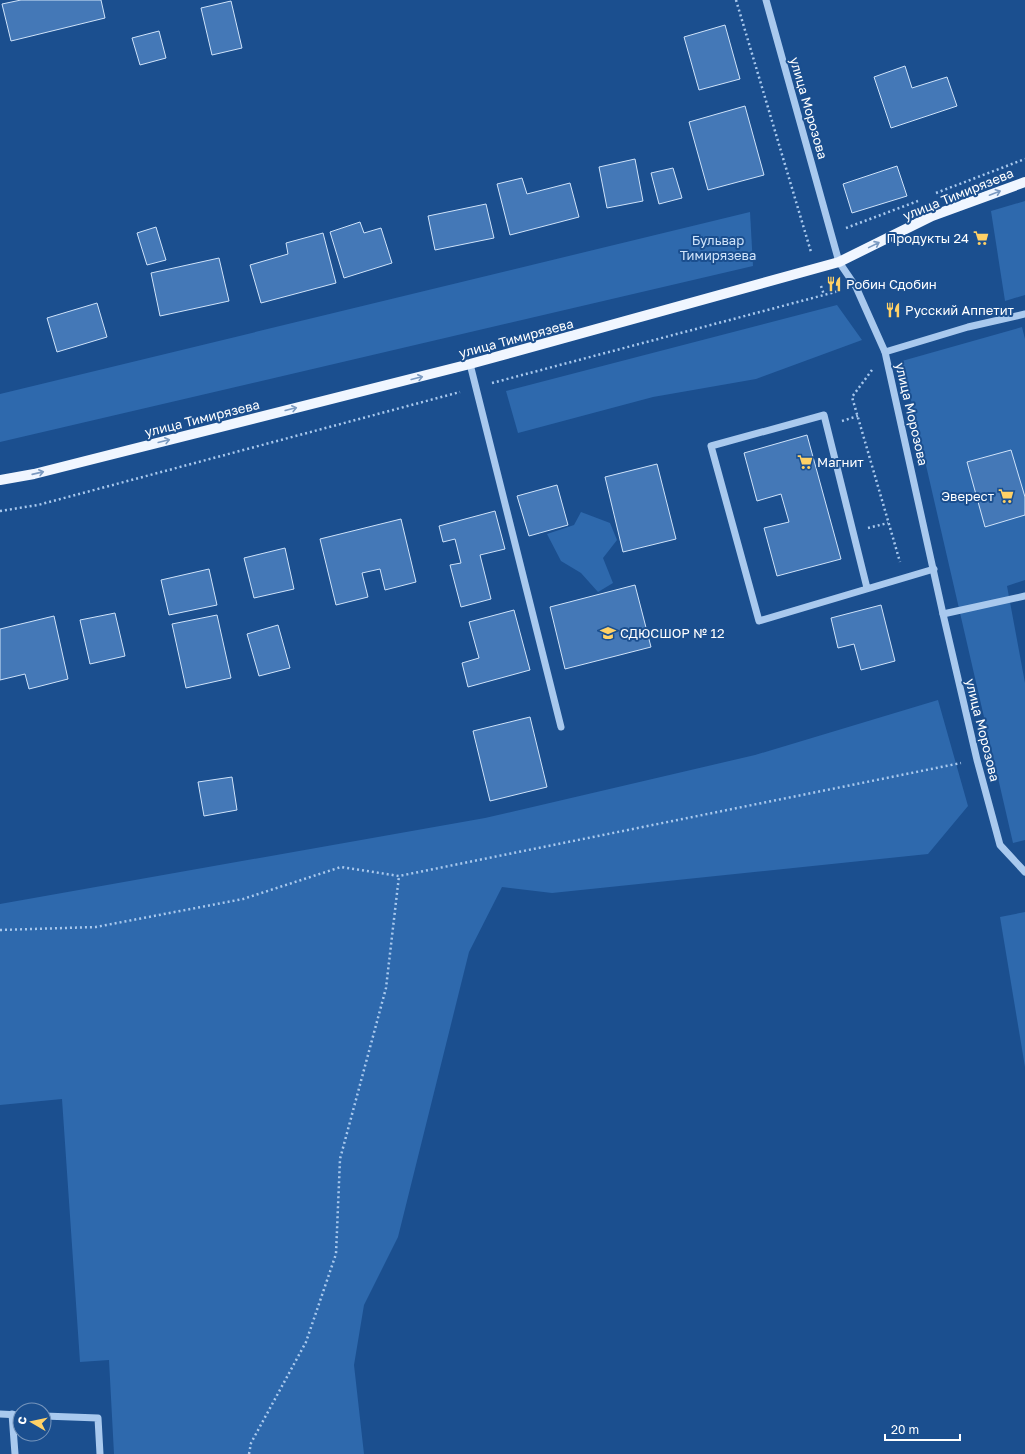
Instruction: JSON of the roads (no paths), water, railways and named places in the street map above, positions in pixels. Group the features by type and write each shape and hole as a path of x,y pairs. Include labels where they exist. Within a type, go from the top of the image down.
{"main road":[{"name":"улица Тимирязева","path":"0,480 34,474 470,364 816,269 839,262 932,216 1025,182"}],"street":[{"name":"улица Морозова","path":"766,0 839,262 856,287 885,352 977,760 1000,845 1025,872"},
{"path":"885,352 968,327 1025,314"},
{"path":"470,364 561,727"},
{"path":"867,588 824,415 711,446 759,621 934,569"},
{"path":"943,614 1025,596"},
{"path":"0,1414 12,1414"},
{"path":"52,1416 98,1418 100,1454"},
{"path":"14,1442 15,1454"}],"place":[{"name":"Продукты 24","path":"981,238"},
{"name":"Робин Сдобин","path":"834,284"},
{"name":"Русский Аппетит","path":"893,310"},
{"name":"Магнит","path":"805,462"},
{"name":"Эверест","path":"1006,496"},
{"name":"СДЮСШОР № 12","path":"608,633"}],"park label":[{"name":"Бульвар Тимирязева","path":"718,248"}]}
